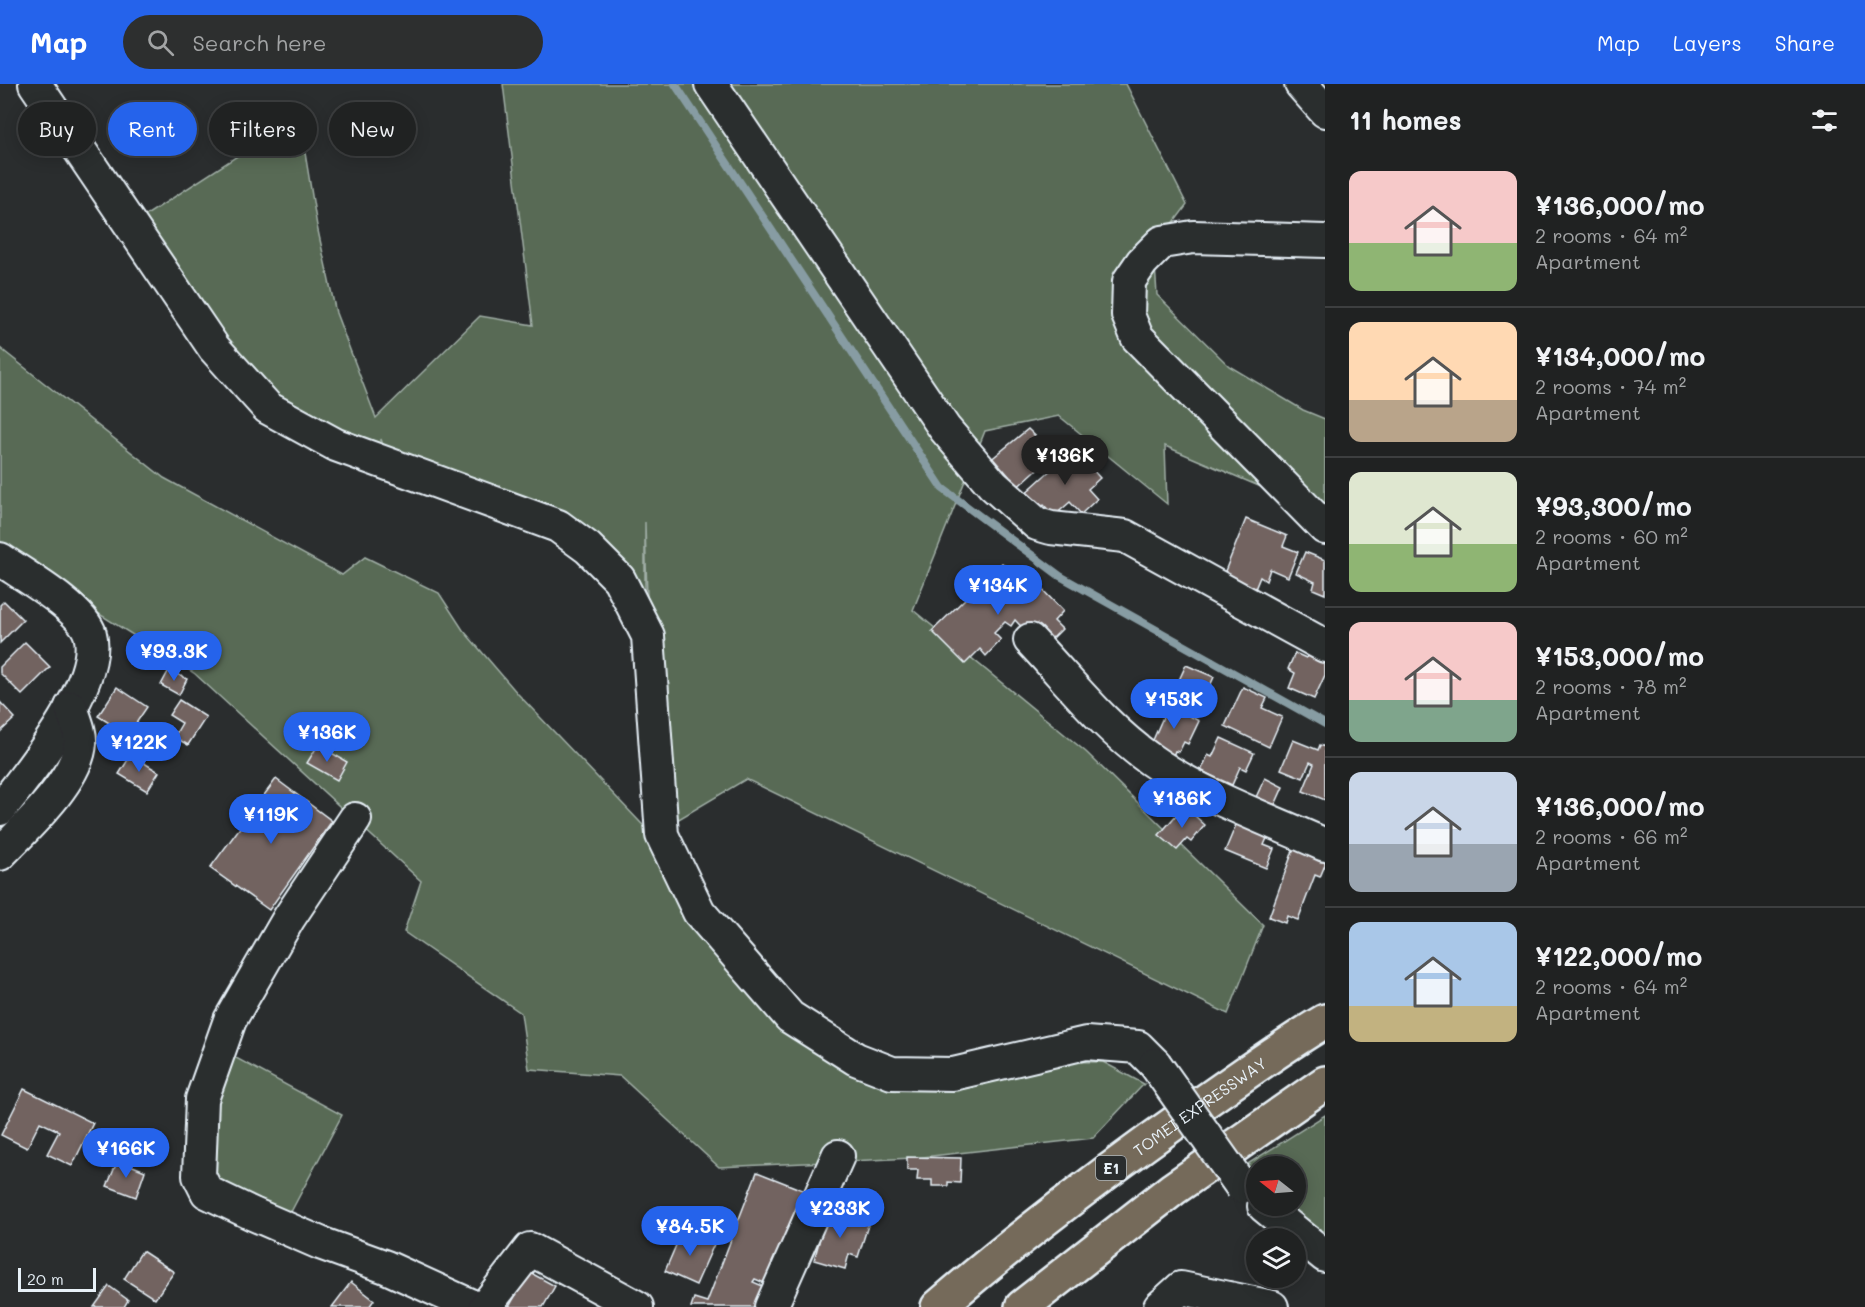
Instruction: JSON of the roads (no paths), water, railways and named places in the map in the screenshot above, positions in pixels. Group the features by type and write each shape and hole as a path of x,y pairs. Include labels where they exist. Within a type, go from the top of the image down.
{"highway":[{"name":"TOMEI EXPRESSWAY","path":"938,1307 1107,1170 1293,1040 1325,1021"},
{"path":"1022,1307 1173,1189 1325,1083"}],"street":[{"path":"35,84 214,348 268,408 336,445 558,526 588,548 619,579 648,636 662,835 699,912 790,1017 856,1059 892,1073 953,1074 1086,1043 1138,1047 1155,1064 1246,1187"},
{"path":"711,84 945,429 993,485 1037,524 1051,528 1125,536 1325,646"},
{"path":"1300,84 1325,111"},
{"path":"1325,241 1193,237 1162,242 1142,262 1129,281 1128,315 1137,338 1325,528"},
{"path":"0,559 70,606 90,633 92,660 54,738 5,792"},
{"path":"1030,640 1110,725 1151,760 1197,788 1325,845"},
{"path":"0,854 40,813 72,772 81,742 71,707"},
{"path":"355,819 289,918 230,1020 202,1099 199,1176 207,1192 253,1214 320,1243 386,1267 474,1307"},
{"path":"771,1307 838,1156"},
{"path":"1276,1216 1325,1256"},
{"path":"485,1307 530,1249 637,1307"},
{"path":"1160,1307 1181,1288 1272,1307"}],"waterway":[{"path":"675,84 942,488 1060,576 1325,724"}]}
